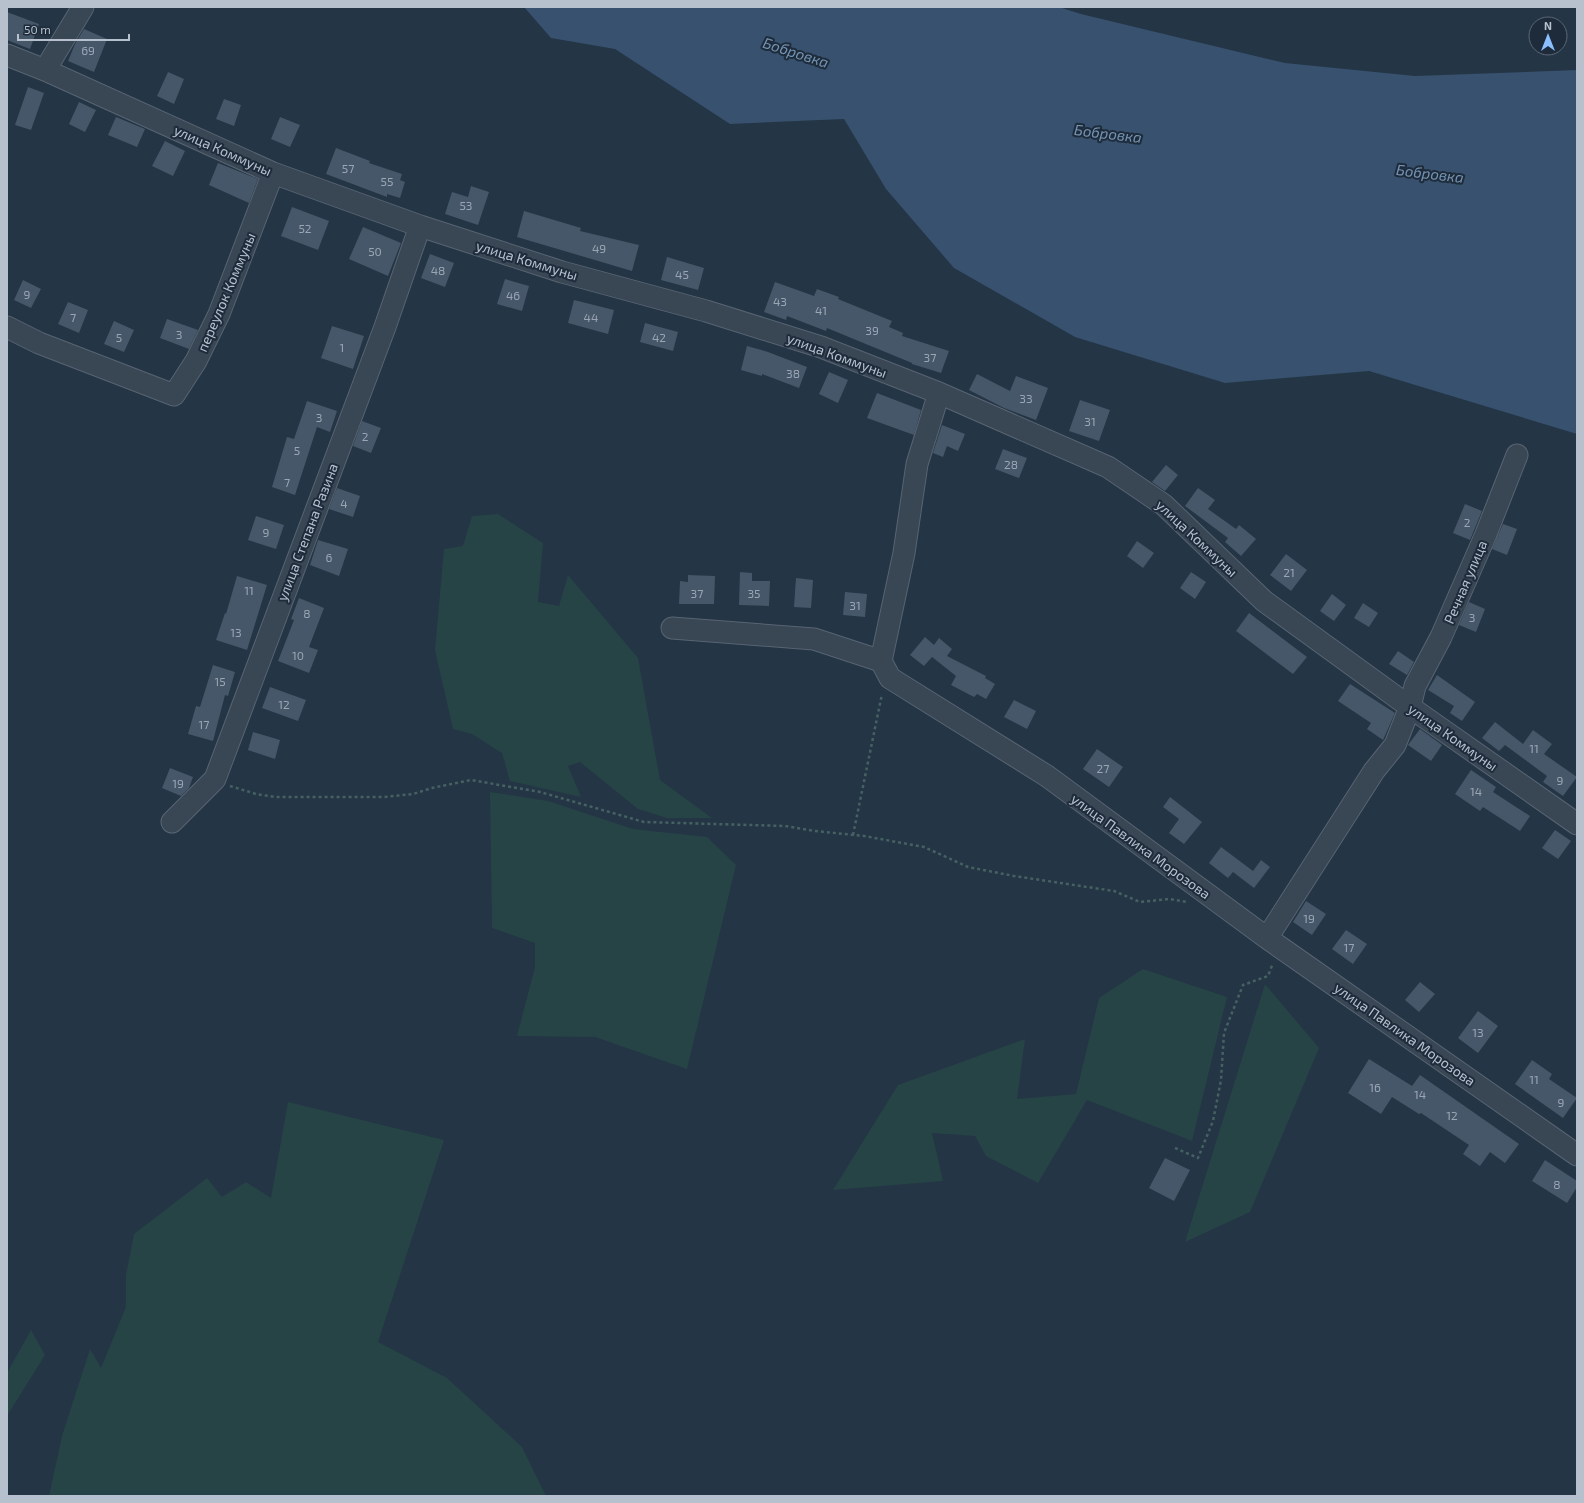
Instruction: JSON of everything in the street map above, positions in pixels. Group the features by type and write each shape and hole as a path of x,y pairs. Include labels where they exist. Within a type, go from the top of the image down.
{"street":[{"path":"45,70 83,7"},
{"name":"улица Коммуны","path":"7,55 45,70 274,173 420,226 562,272 706,311 821,347 940,393 1108,467 1164,505 1264,601 1410,707 1577,824"},
{"name":"переулок Коммуны","path":"7,327 38,342 174,395 196,361 219,314 274,173"},
{"name":"улица Степана Разина","path":"172,822 215,779 385,327 420,226"},
{"path":"886,670 917,464 940,393"},
{"name":"Речная улица","path":"1273,942 1374,771 1395,745 1410,707 1415,686 1441,636 1486,534 1517,455"},
{"name":"улица Павлика Морозова","path":"672,628 814,639 886,670 1047,776 1273,942 1577,1155"}],"path":[{"path":"853,835 886,670"},
{"path":"215,779 256,794 275,797 384,797 413,794 432,788 471,780 540,792 644,822 785,826 853,835 924,848 968,867 1014,876 1114,891 1140,902 1169,899 1190,902"},
{"path":"1175,1148 1198,1158 1213,1121 1220,1087 1224,1033 1243,985 1268,976 1273,942"}],"green space":[{"path":"498,514 543,543 538,602 559,606 568,575 638,658 660,780 712,818 667,818 638,809 580,762 568,766 581,797 510,781 502,753 472,734 453,729 435,650 444,549 463,546 472,516"},
{"path":"490,792 548,801 633,829 707,837 736,865 687,1069 595,1037 517,1036 535,967 535,943 492,928"},
{"path":"1143,969 1227,997 1192,1141 1087,1100 1038,1183 986,1156 975,1136 932,1133 943,1181 833,1190 898,1085 1025,1039 1017,1099 1076,1094 1099,998"},
{"path":"1265,984 1319,1048 1250,1212 1185,1242"},
{"path":"288,1102 444,1140 378,1342 447,1378 522,1447 546,1496 49,1496 62,1436 90,1349 101,1368 126,1307 126,1275 134,1234 207,1178 222,1197 246,1182 271,1198"},
{"path":"31,1330 45,1355 7,1416 7,1373"}],"water":[{"name":"Бобровка","path":"524,7 1059,7 1081,14 1285,63 1415,76 1577,70 1577,434 1369,371 1225,383 1075,337 954,268 886,189 844,119 730,124 615,49 551,38"}],"building":[{"path":"7,12 39,24 30,49 7,40"},
{"path":"84,29 107,39 94,72 68,61 75,44"},
{"path":"168,72 184,79 174,104 157,96"},
{"path":"28,87 44,93 31,130 15,125"},
{"path":"224,99 241,105 234,126 216,119"},
{"path":"79,102 96,110 85,132 69,124"},
{"path":"116,117 145,129 137,147 108,135"},
{"path":"280,117 300,125 290,147 271,139"},
{"path":"165,141 185,151 173,176 152,166"},
{"path":"336,148 370,161 369,163 402,174 400,180 405,182 400,198 387,194 387,197 326,174"},
{"path":"218,163 258,179 249,203 209,185"},
{"path":"471,186 489,192 478,225 445,214 452,192 468,197"},
{"path":"292,207 329,221 318,250 281,236"},
{"path":"524,211 581,228 580,231 639,245 632,271 517,237"},
{"path":"363,227 401,243 388,276 349,259"},
{"path":"430,254 454,263 445,287 421,278"},
{"path":"667,257 704,268 698,290 661,280"},
{"path":"505,279 529,286 522,311 497,304"},
{"path":"23,280 41,289 31,308 14,300"},
{"path":"775,282 814,296 817,289 839,297 838,299 892,321 889,327 903,333 902,336 949,351 941,373 912,364 827,328 826,331 787,316 786,320 764,312"},
{"path":"574,300 614,310 608,334 568,323"},
{"path":"68,302 88,310 79,333 58,324"},
{"path":"167,319 198,330 189,349 160,338"},
{"path":"114,321 134,330 124,352 104,344"},
{"path":"645,323 678,332 673,351 640,342"},
{"path":"332,326 364,336 353,369 321,358"},
{"path":"747,346 768,352 807,367 799,388 762,374 762,376 741,370"},
{"path":"829,372 848,380 838,403 819,394"},
{"path":"977,374 1010,391 1016,376 1048,388 1036,420 1004,408 969,390"},
{"path":"877,393 921,410 914,435 867,418"},
{"path":"1080,400 1110,410 1099,441 1069,431"},
{"path":"307,401 337,411 330,432 317,427 295,495 272,487 287,437 294,439"},
{"path":"362,421 381,428 371,453 353,446"},
{"path":"942,425 965,434 958,451 947,446 943,457 933,453"},
{"path":"1003,449 1027,458 1019,478 995,469"},
{"path":"1166,465 1178,475 1165,491 1152,482"},
{"path":"337,488 360,496 353,517 329,509"},
{"path":"1198,488 1215,500 1208,509 1236,529 1239,525 1256,539 1241,556 1225,542 1228,538 1185,506"},
{"path":"1465,504 1482,511 1470,540 1453,533"},
{"path":"256,516 284,525 276,549 248,540"},
{"path":"1503,524 1517,529 1507,555 1492,549"},
{"path":"318,540 348,549 339,576 310,565"},
{"path":"1137,541 1154,553 1143,568 1127,556"},
{"path":"1286,554 1307,570 1291,591 1270,575"},
{"path":"740,572 752,573 752,581 770,581 769,606 739,605"},
{"path":"1191,572 1206,582 1195,599 1180,588"},
{"path":"688,575 715,576 714,604 679,604 680,581 688,582"},
{"path":"237,576 267,585 247,650 216,640 225,613 226,614"},
{"path":"796,578 813,580 811,608 794,607"},
{"path":"845,592 867,594 865,617 843,615"},
{"path":"1332,594 1346,605 1334,621 1320,611"},
{"path":"299,598 324,608 309,647 318,650 309,673 278,661 294,620 291,619"},
{"path":"1469,602 1485,609 1476,632 1459,625"},
{"path":"1363,603 1378,613 1369,627 1354,618"},
{"path":"1249,613 1307,657 1293,674 1236,631"},
{"path":"925,637 934,645 939,638 952,649 947,656 986,676 985,678 995,684 986,699 977,694 974,697 951,685 956,676 932,657 924,666 910,655"},
{"path":"1398,651 1414,662 1407,675 1389,664"},
{"path":"213,665 235,672 228,696 225,695 213,741 188,734 196,706 200,707"},
{"path":"1437,675 1475,702 1462,721 1450,713 1454,706 1428,690"},
{"path":"1350,684 1395,713 1383,740 1367,729 1371,723 1338,701"},
{"path":"270,687 306,700 298,721 262,708"},
{"path":"1014,700 1036,711 1027,729 1004,717"},
{"path":"1495,722 1523,744 1533,730 1552,744 1544,754 1577,777 1563,796 1543,782 1547,776 1505,745 1499,751 1482,738"},
{"path":"1420,729 1442,745 1431,761 1408,745"},
{"path":"253,732 280,740 275,759 248,750"},
{"path":"1097,749 1123,767 1109,787 1083,769"},
{"path":"170,768 193,777 189,788 181,796 162,788"},
{"path":"1471,770 1496,787 1493,792 1530,816 1520,831 1483,807 1480,811 1455,794"},
{"path":"1170,797 1202,822 1184,844 1169,833 1179,819 1163,807"},
{"path":"1555,830 1571,841 1558,859 1542,848"},
{"path":"1221,847 1253,871 1261,860 1270,867 1254,888 1233,872 1228,878 1209,863"},
{"path":"1306,901 1326,914 1312,935 1293,922"},
{"path":"1346,930 1367,944 1353,964 1332,949"},
{"path":"1420,982 1435,994 1419,1012 1405,1000"},
{"path":"1478,1011 1498,1026 1478,1053 1458,1038"},
{"path":"1369,1059 1412,1086 1420,1075 1519,1144 1505,1163 1490,1152 1480,1166 1463,1154 1469,1145 1421,1113 1419,1114 1392,1097 1381,1114 1348,1093"},
{"path":"1532,1060 1552,1074 1549,1079 1577,1098 1563,1118 1515,1084"},
{"path":"1165,1158 1190,1170 1174,1201 1149,1188"},
{"path":"1545,1160 1577,1181 1577,1187 1567,1203 1532,1181"}]}
